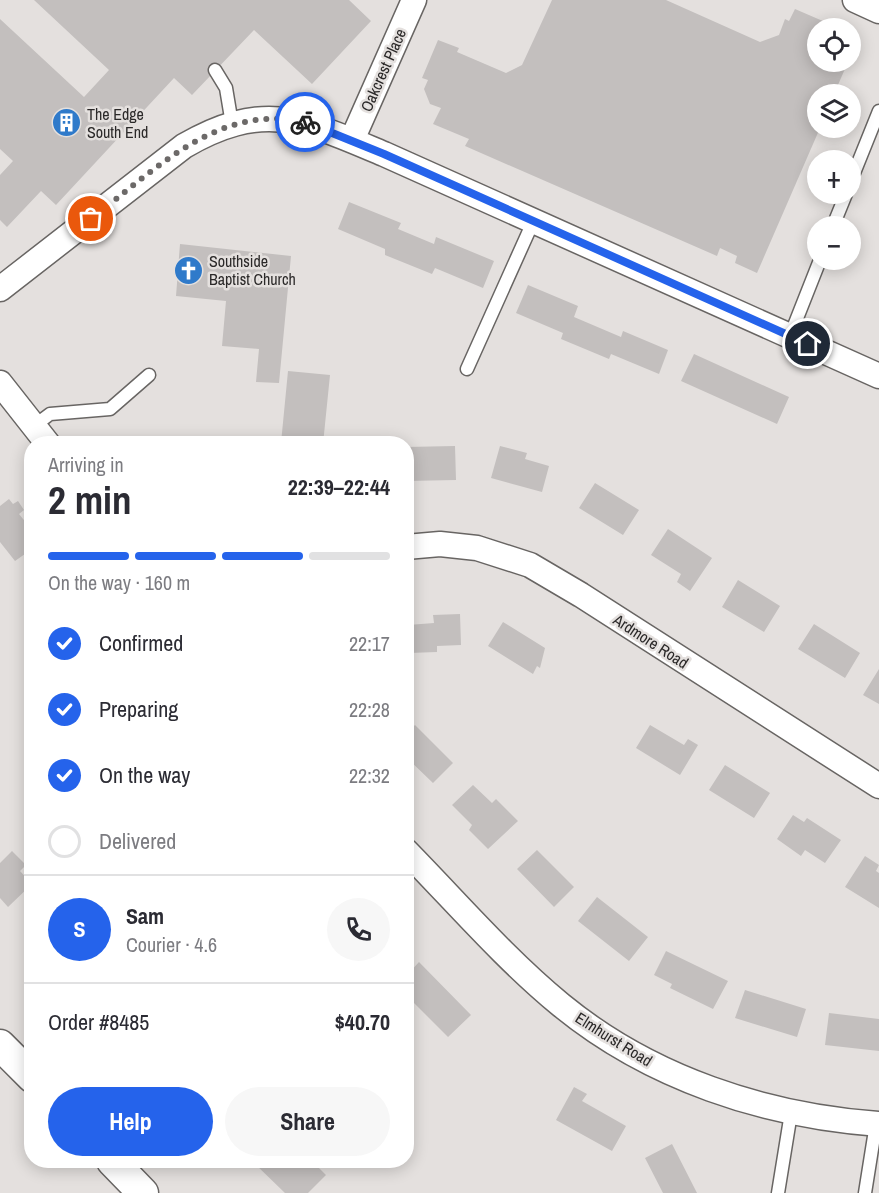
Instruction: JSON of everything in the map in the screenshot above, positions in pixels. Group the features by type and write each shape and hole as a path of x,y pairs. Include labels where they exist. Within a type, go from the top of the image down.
{"street":[{"name":"Oakcrest Place","path":"352,141 414,0"},
{"path":"855,0 879,11"},
{"path":"0,289 184,146 232,124 286,118 310,123 352,141 879,376"},
{"path":"0,383 41,435"},
{"name":"Ardmore Road","path":"414,546 440,544 477,548 530,565 581,595 879,786"},
{"name":"Elmhurst Road","path":"414,860 478,928 560,1004 582,1021 654,1064 696,1083 791,1113 878,1124"},
{"path":"0,1044 24,1069"},
{"path":"119,1168 143,1193"}],"lane":[{"path":"215,70 226,88 232,124"},
{"path":"861,156 879,111"},
{"path":"467,369 533,222"},
{"path":"790,336 816,270"},
{"path":"41,435 50,414 110,409 149,375"},
{"path":"778,1193 791,1113"},
{"path":"866,1193 878,1124"}],"building":[{"name":"The Edge South End","path":"34,0 349,0 371,21 312,84 254,30 192,95 174,78 56,205 41,191 7,227 0,220 0,175 13,161 0,149 0,19 84,97 109,70"},
{"path":"552,0 666,0 760,42 779,35 785,19 789,21 795,9 816,18 807,18 807,72 844,72 838,84 807,84 807,138 816,138 810,150 807,150 807,158 757,273 735,263 737,256 720,248 717,256 465,146 469,139 433,124 441,108 430,104 424,89 428,80 422,78 438,40 459,48 457,52 506,73 522,65"},
{"path":"349,202 401,223 398,229 434,244 436,237 494,261 483,288 435,268 432,274 385,255 385,249 338,229"},
{"path":"180,244 291,256 279,383 256,382 259,349 222,346 226,301 176,296"},
{"path":"528,285 578,306 574,317 621,337 623,331 668,350 659,374 611,354 609,359 561,339 563,333 516,313"},
{"path":"694,354 789,397 777,424 681,381"},
{"path":"288,371 330,375 324,436 282,436"},
{"path":"455,446 456,480 414,481 414,447"},
{"path":"500,446 527,453 525,459 549,466 542,492 491,478"},
{"path":"595,483 639,510 623,535 579,508"},
{"path":"9,499 13,504 18,501 24,510 19,514 24,520 24,555 15,561 0,542 0,506"},
{"path":"668,529 712,558 690,591 677,582 681,574 651,555"},
{"path":"738,580 780,606 764,632 722,607"},
{"path":"460,614 461,645 437,646 437,652 414,653 414,625 434,623 433,615"},
{"path":"503,622 545,648 540,668 537,666 533,674 488,646"},
{"path":"814,624 860,653 845,678 798,649"},
{"path":"879,669 879,704 863,695"},
{"path":"650,725 684,745 688,739 698,745 680,775 636,748"},
{"path":"414,726 453,763 433,783 414,765"},
{"path":"725,765 770,793 754,818 709,790"},
{"path":"473,785 492,803 496,799 518,821 488,849 469,830 472,825 452,805"},
{"path":"793,815 804,822 807,818 841,840 825,863 805,850 801,856 777,839"},
{"path":"537,850 574,887 554,907 517,869"},
{"path":"12,851 24,863 20,871 24,875 24,892 8,907 0,898 0,863"},
{"path":"865,856 879,865 876,871 879,873 879,908 845,887"},
{"path":"597,897 648,937 629,961 578,921"},
{"path":"666,951 728,981 713,1009 670,988 672,984 654,975"},
{"path":"419,962 471,1015 448,1037 414,1003 414,967"},
{"path":"745,990 806,1009 797,1037 735,1018"},
{"path":"829,1013 879,1019 879,1051 825,1045"},
{"path":"574,1087 587,1094 582,1101 626,1126 612,1151 556,1120"},
{"path":"672,1144 697,1193 663,1193 645,1158"},
{"path":"259,1168 319,1168 326,1175 308,1193 285,1193"}],"way so far":[{"path":"91,219 184,146 206,134 232,124 273,118 305,122"}],"place":[{"name":"The Edge South End","path":"66,123"},
{"name":"Southside Baptist Church","path":"188,270"}],"route":[{"path":"305,122 384,154 808,344"}]}
